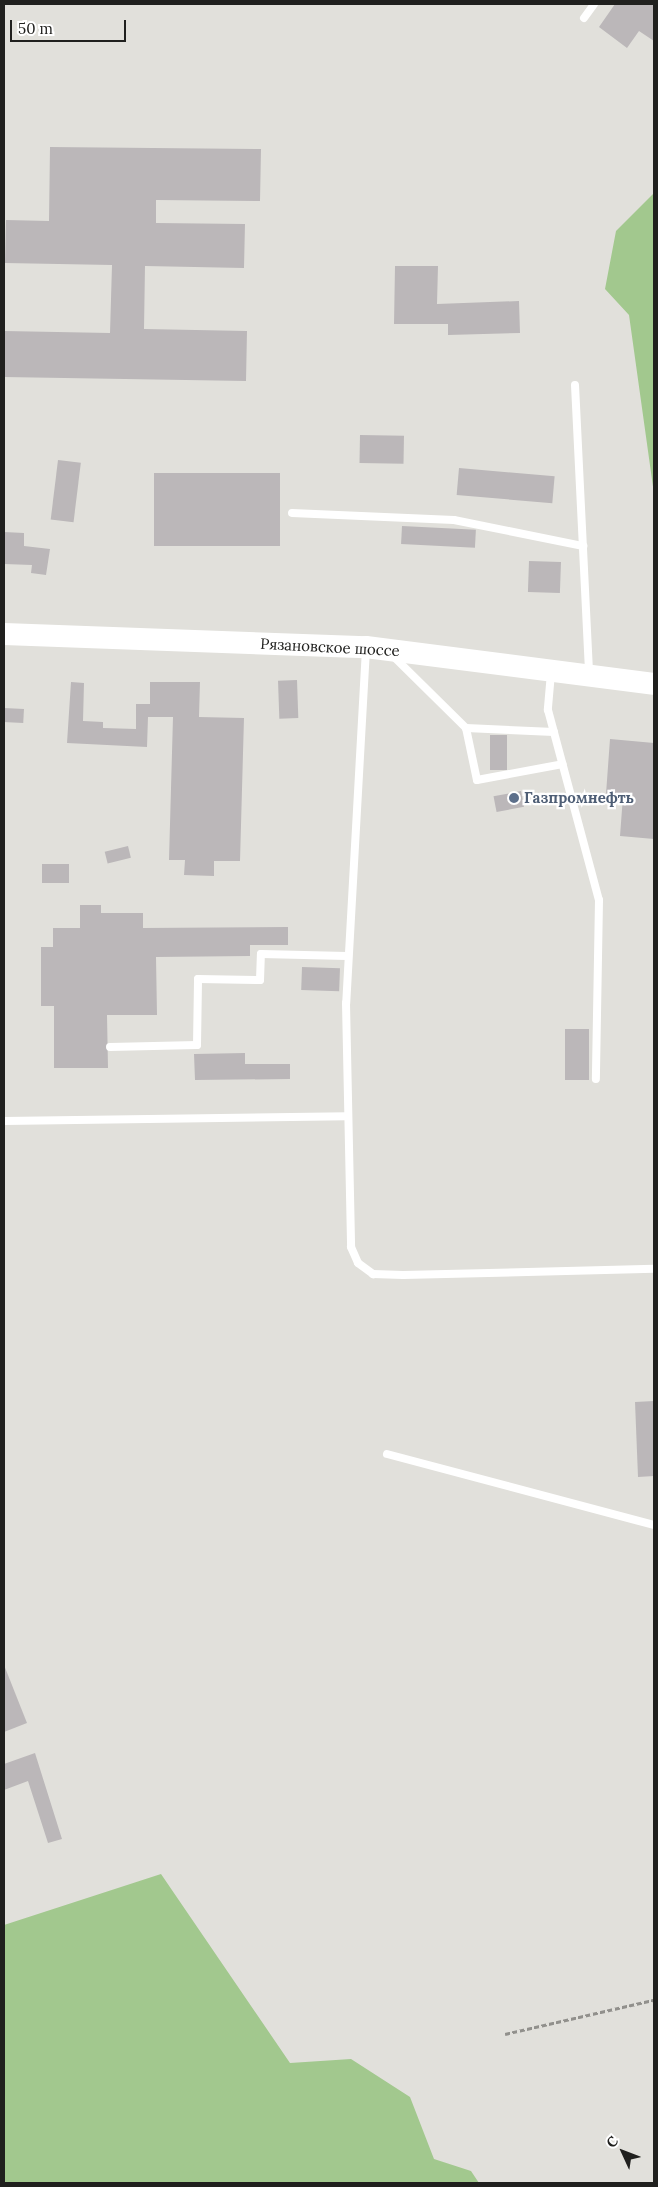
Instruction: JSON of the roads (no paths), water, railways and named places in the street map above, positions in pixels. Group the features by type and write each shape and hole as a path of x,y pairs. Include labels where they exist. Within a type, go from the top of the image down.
{"main road":[{"name":"Рязановское шоссе","path":"4,634 376,648 551,668 654,684"}],"lane":[{"path":"584,18 594,4"},
{"path":"575,385 589,673"},
{"path":"292,513 454,520 583,546"},
{"path":"376,648 466,728 477,780 563,764"},
{"path":"376,648 347,956 347,1116 351,1247 358,1264 373,1274 654,1269"},
{"path":"551,668 548,710 599,900 596,1079"},
{"path":"466,728 554,732"},
{"path":"110,1047 197,1045 198,979 260,980 261,954 347,956"},
{"path":"4,1121 347,1116"},
{"path":"387,1454 654,1526"}],"place":[{"name":"Газпромнефть","path":"514,798"}]}
